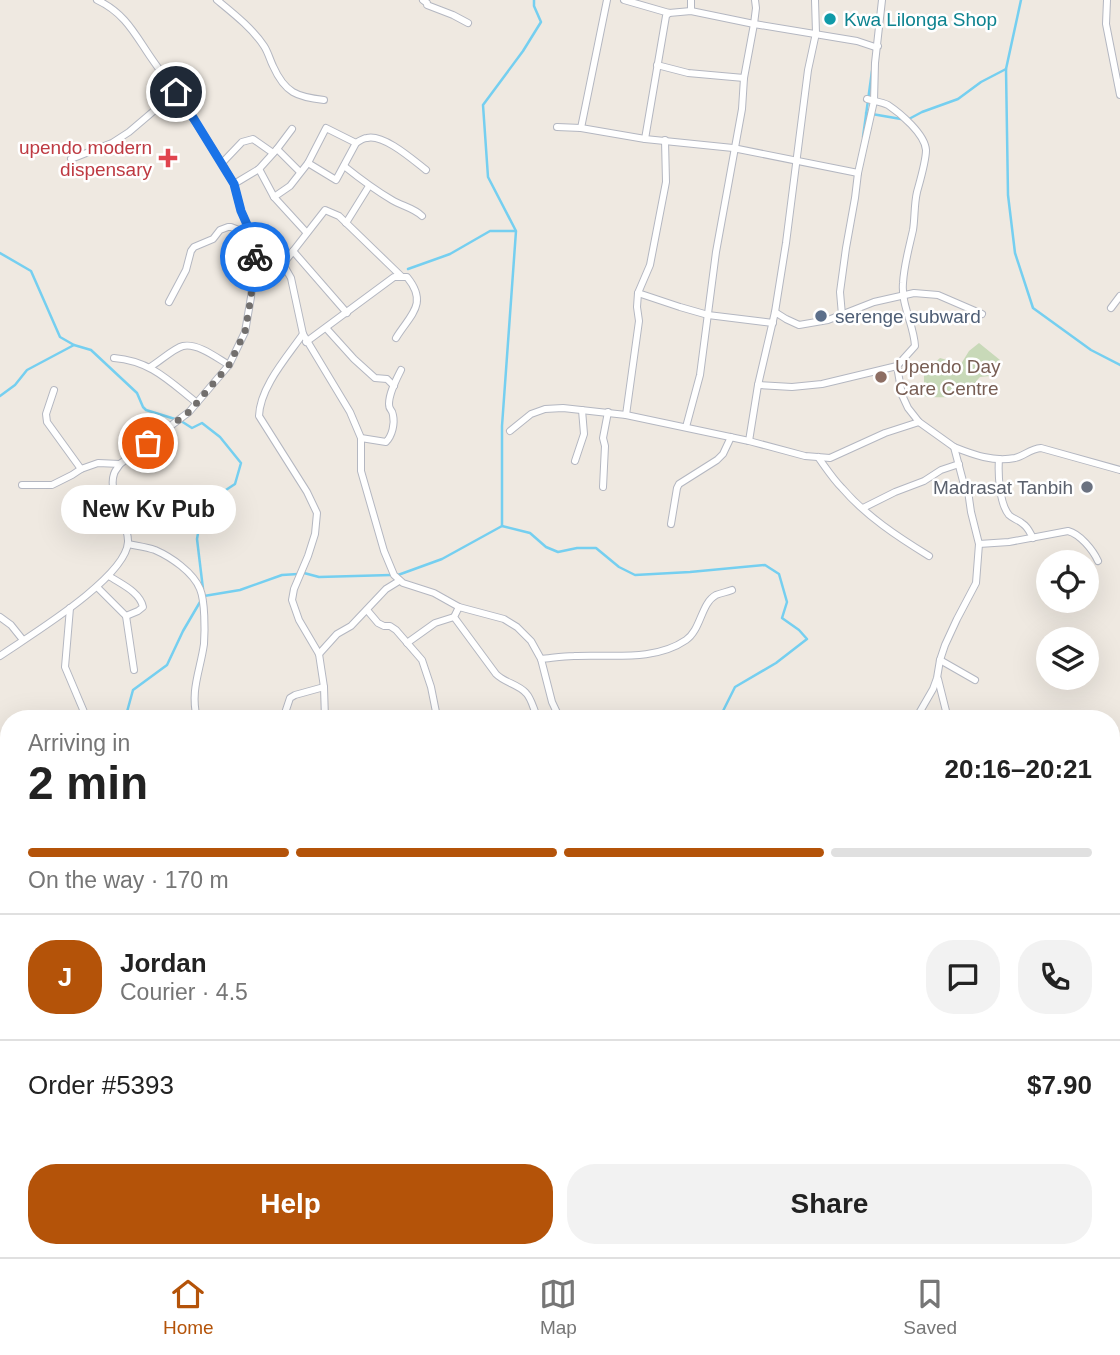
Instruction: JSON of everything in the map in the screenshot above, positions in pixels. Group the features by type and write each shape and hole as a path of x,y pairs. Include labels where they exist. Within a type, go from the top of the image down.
{"street":[{"path":"97,0 109,5 132,28 222,163 234,184 249,229 283,264 290,278 306,342 350,412 361,438 361,471 384,551 394,575 399,581 434,593 459,607 512,622 531,641 541,659 556,710"},
{"path":"217,0 242,21 265,47 279,79 290,91 301,97 324,100"},
{"path":"423,0 428,5 468,23"},
{"path":"581,128 607,0"},
{"path":"624,0 668,13 691,11 878,46"},
{"path":"691,0 691,11"},
{"path":"686,427 700,375 716,252 742,108 755,0"},
{"path":"749,441 758,385 775,312 808,70 816,33 815,0"},
{"path":"842,315 840,292 871,100 882,0"},
{"path":"1107,0 1106,24 1120,95"},
{"path":"645,139 668,13"},
{"path":"657,65 688,73 744,78"},
{"path":"71,159 112,144 176,92"},
{"path":"758,385 792,387 822,384 897,366 915,346 902,294 903,274 926,150 923,141 907,120 885,104 871,100"},
{"path":"557,127 735,148 858,173"},
{"path":"274,197 290,186 308,163 326,128 356,143"},
{"path":"234,184 259,169 292,129"},
{"path":"308,163 336,180 356,143 368,137 378,138 397,148 426,170"},
{"path":"222,163 242,142 250,140 275,151 300,172"},
{"path":"626,415 639,321 638,293 650,265 666,182 664,140"},
{"path":"344,166 369,186 422,216"},
{"path":"259,169 274,197 306,232"},
{"path":"346,223 369,186"},
{"path":"283,264 325,210 334,213 346,223 401,276"},
{"path":"169,302 186,270 192,249 213,239 220,230 228,227 249,229"},
{"path":"0,656 97,587 119,562 128,544 113,486 113,474 120,464 180,420 229,365 245,332 257,240"},
{"path":"293,251 347,313"},
{"path":"306,342 394,277 401,276 407,277 414,285 418,303 396,338"},
{"path":"638,293 709,315 773,323"},
{"path":"775,312 799,325 828,320 874,302 914,293 938,295 982,314"},
{"path":"1111,308 1120,296"},
{"path":"326,328 375,378 387,379 394,386"},
{"path":"303,334 268,385 259,416 307,492 317,513 312,545 292,600 318,654 324,688 324,710"},
{"path":"150,367 181,346 197,347 229,365"},
{"path":"114,358 137,361 150,367 197,403"},
{"path":"897,366 902,395 908,408 919,422 954,447 991,459 1017,458 1031,449 1041,448 1120,470"},
{"path":"361,438 386,442 389,439 393,415 389,404 401,370"},
{"path":"54,390 46,414 47,422 81,469"},
{"path":"510,431 531,414 545,409 563,408 626,415 749,441 805,456 830,458 885,433 919,422"},
{"path":"575,461 584,434 582,410"},
{"path":"603,487 603,438 608,412"},
{"path":"671,524 679,484 717,460 731,437"},
{"path":"921,710 933,689 940,660 957,619 976,583 979,544 968,491 954,447"},
{"path":"818,457 842,489 863,508 895,534 929,556"},
{"path":"999,459 1003,503 1008,514 1025,524 1033,538"},
{"path":"22,485 52,485 81,469 99,463 120,464"},
{"path":"863,508 959,464"},
{"path":"979,544 1009,542 1068,531 1074,533 1091,550"},
{"path":"128,544 153,549 177,563 191,575 200,589 204,614 204,642 193,696 195,710"},
{"path":"109,576 136,594 142,603 143,607 126,616"},
{"path":"318,654 337,634 351,626 387,589 399,581"},
{"path":"97,587 126,616 134,670"},
{"path":"541,659 653,654 668,650 694,633 710,600 732,590"},
{"path":"407,643 435,622 454,617 459,607"},
{"path":"70,608 65,667 83,710"},
{"path":"366,610 378,623 396,630 422,660 435,710"},
{"path":"0,617 11,625 23,640"},
{"path":"454,617 496,674 528,695 534,710"},
{"path":"940,660 975,680"},
{"path":"937,678 946,710"},
{"path":"285,710 290,698 295,695 324,688"}],"green space":[{"path":"979,343 1000,360 990,376 980,377 968,390 958,395 924,396 924,372 940,358 961,364 969,351"}],"waterway":[{"path":"398,575 442,559 502,526 502,426 516,231 488,177 483,105 541,22 534,0"},
{"path":"1021,0 1006,69 1008,195 1015,253 1033,308 1091,350 1120,365"},
{"path":"907,120 958,99 981,82 1006,69"},
{"path":"863,137 872,71"},
{"path":"866,113 901,119"},
{"path":"408,269 450,254 490,231 515,231"},
{"path":"0,253 31,271 60,337 91,350 137,393 146,410 175,419"},
{"path":"0,396 15,385 27,370 74,345"},
{"path":"181,421 192,428 202,423 220,437 241,463 235,484 203,505 197,539 203,589"},
{"path":"502,526 530,533 546,547 558,552 596,548 619,567 635,575 765,565 779,574 787,602 782,618 807,639 776,663 735,687 724,710"},
{"path":"304,573 319,577 391,575"},
{"path":"204,596 240,590 282,575 298,574"},
{"path":"127,710 133,690 167,665 200,602"}],"way so far":[{"path":"148,443 189,412 229,365 245,332 255,257"}],"place":[{"name":"Kwa Lilonga Shop","path":"830,19"},
{"name":"upendo modern dispensary","path":"168,158"},
{"name":"serenge subward","path":"821,316"},
{"name":"Upendo Day Care Centre","path":"881,377"},
{"name":"New Kv Pub","path":"148,443"},
{"name":"Madrasat Tanbih","path":"1087,487"}],"route":[{"path":"176,92 234,184 241,211 257,240 255,257"}]}
